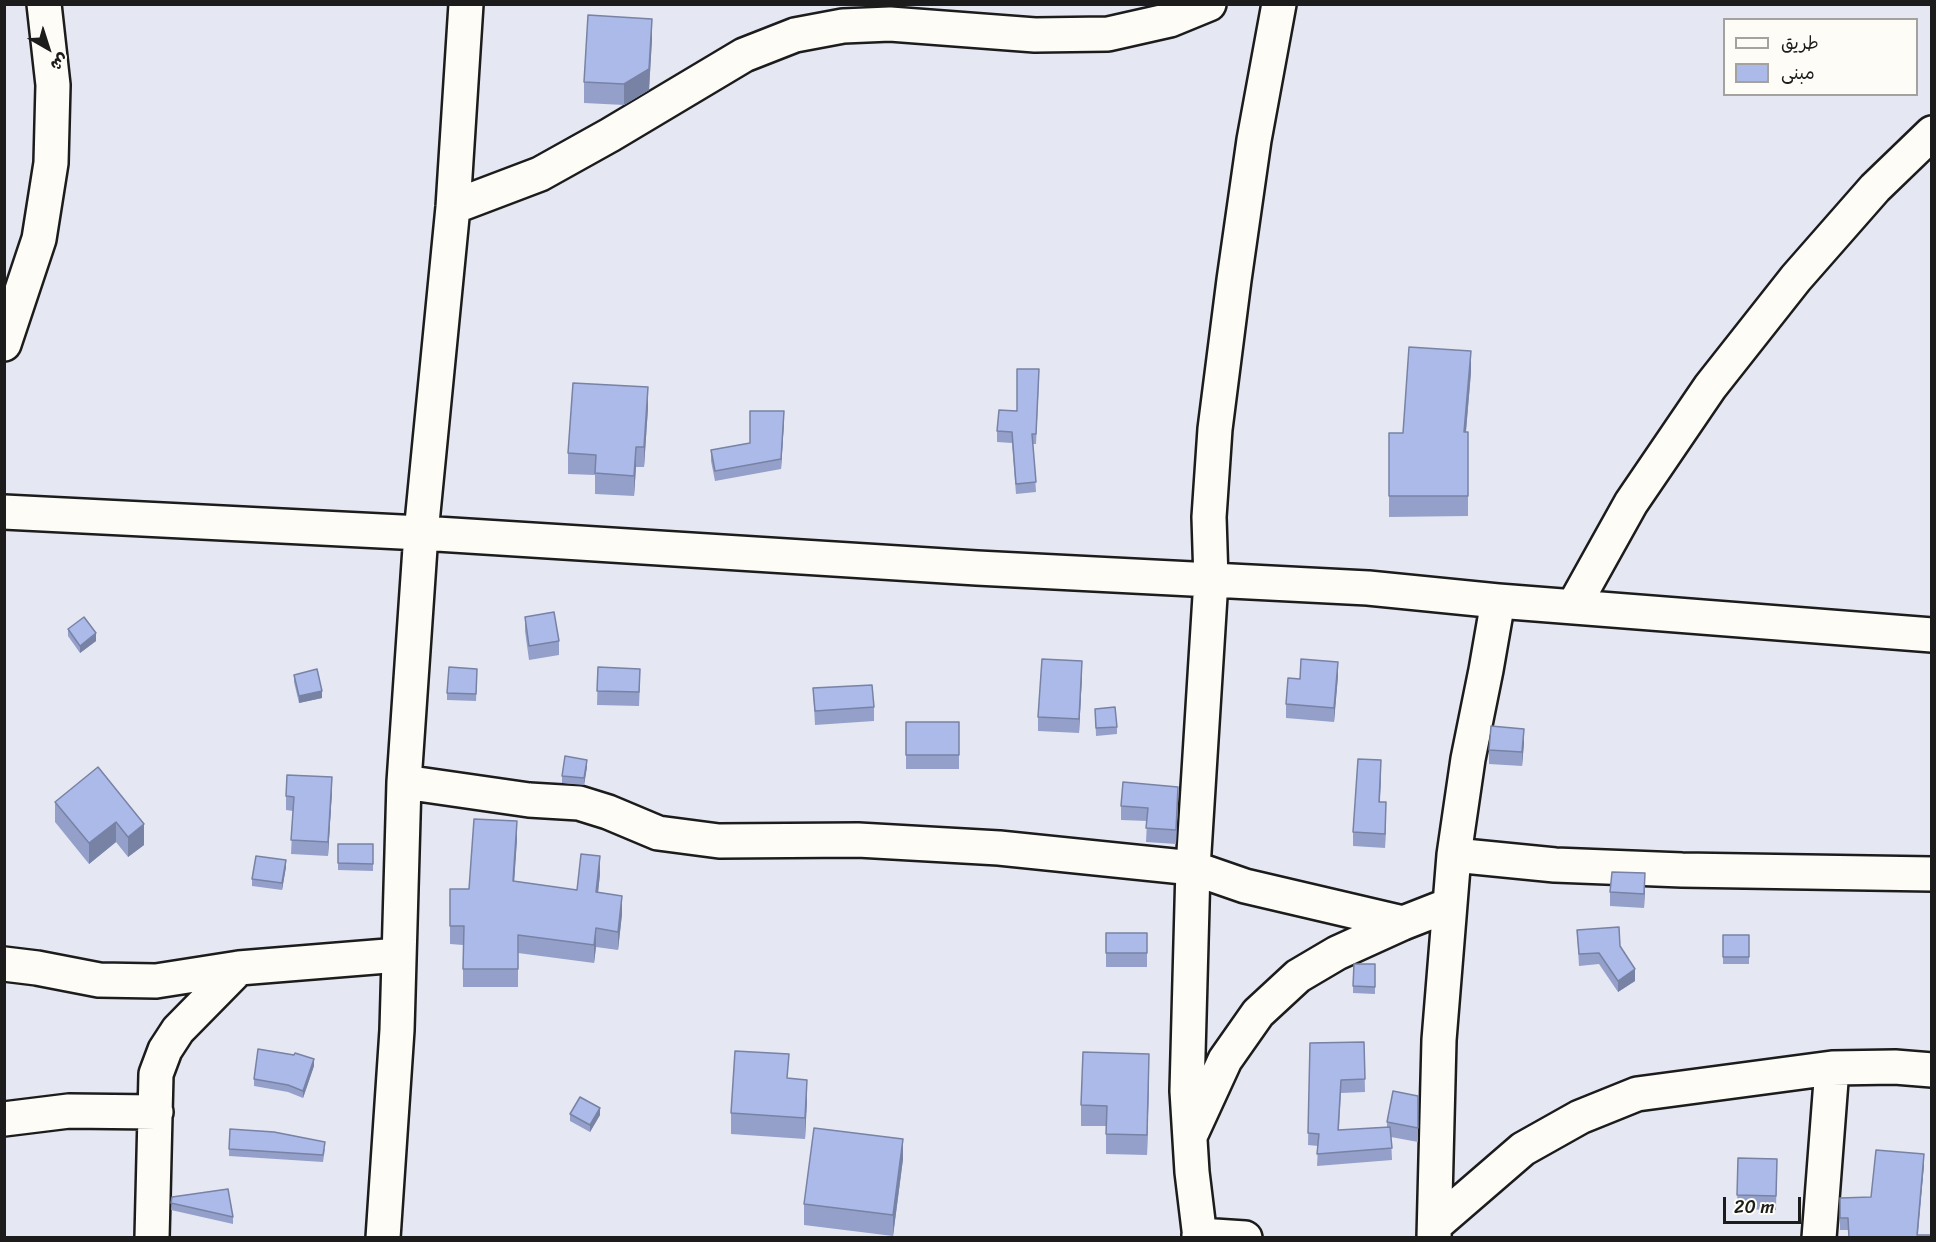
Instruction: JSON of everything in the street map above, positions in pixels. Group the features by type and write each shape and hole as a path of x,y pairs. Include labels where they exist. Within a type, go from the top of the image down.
{"street":[{"path":"4,344 39,239 51,164 53,85 44,4"},
{"path":"383,1238 397,1030 404,782 422,533 453,207 466,4"},
{"path":"453,207 540,174 744,55 795,35 843,26 890,24 1035,35 1108,34 1170,20 1209,4"},
{"path":"1245,1238 1200,1236 1187,1091 1193,868 1211,580 1209,517 1217,418 1254,140 1279,4"},
{"path":"1573,607 1631,503 1710,387 1796,278 1875,188 1932,133"},
{"path":"4,512 422,533 977,568 1368,588 1498,601 1932,635"},
{"path":"1435,1231 1439,1040 1454,855 1468,759 1498,601"},
{"path":"404,782 529,800 579,803 608,812 658,833 719,841 858,840 999,848 1193,868 1245,886 1403,923"},
{"path":"1454,855 1555,865 1932,874"},
{"path":"1190,1136 1225,1060 1258,1013 1298,976 1337,953 1449,905"},
{"path":"4,964 99,980 156,981 239,968 399,955"},
{"path":"152,1238 156,1074 165,1050 178,1030 239,968"},
{"path":"1435,1231 1523,1149 1580,1117 1637,1094 1832,1068 1895,1067 1932,1070"},
{"path":"1819,1238 1832,1068"},
{"path":"4,1119 69,1111 156,1112"}],"building":[{"path":"588,15 652,19 649,69 624,84 584,82"},
{"path":"1409,347 1471,351 1464,432 1468,432 1468,496 1389,496 1389,433 1403,433"},
{"path":"1017,369 1039,369 1036,434 1032,434 1036,482 1016,484 1012,432 997,431 999,410 1017,411"},
{"path":"573,383 648,387 644,447 636,447 634,476 595,473 596,455 568,453"},
{"path":"750,411 784,411 781,459 715,471 711,450 750,443"},
{"path":"554,612 559,641 529,646 525,617"},
{"path":"84,617 96,633 80,646 68,629"},
{"path":"1042,659 1082,661 1079,719 1038,717"},
{"path":"1301,659 1338,662 1334,708 1286,704 1288,678 1300,679"},
{"path":"449,667 477,669 476,694 447,693"},
{"path":"598,667 640,669 639,692 597,691"},
{"path":"317,669 322,691 299,696 294,675"},
{"path":"872,685 874,707 815,711 813,688"},
{"path":"1115,707 1117,727 1096,728 1095,709"},
{"path":"906,722 959,722 959,755 906,755"},
{"path":"1491,726 1524,729 1522,752 1489,750"},
{"path":"565,756 587,760 584,778 562,776"},
{"path":"1358,759 1381,760 1379,802 1386,802 1385,834 1353,832"},
{"path":"98,767 144,824 128,837 116,822 89,843 55,802"},
{"path":"287,775 332,777 328,842 291,840 294,797 286,796"},
{"path":"1123,782 1178,787 1176,830 1146,828 1148,808 1121,806"},
{"path":"474,819 517,821 513,881 577,890 581,854 600,856 596,892 622,896 618,932 596,928 594,945 518,935 518,969 463,969 464,926 450,926 450,889 469,889"},
{"path":"338,844 373,844 373,864 338,863"},
{"path":"256,856 286,860 282,883 252,879"},
{"path":"1612,872 1645,873 1644,894 1610,892"},
{"path":"1619,927 1620,946 1635,969 1618,981 1599,953 1579,954 1577,930"},
{"path":"1106,933 1147,933 1147,953 1106,953"},
{"path":"1723,935 1749,935 1749,957 1723,957"},
{"path":"1354,964 1375,964 1375,987 1353,986"},
{"path":"1364,1042 1365,1079 1341,1080 1338,1130 1390,1127 1392,1148 1317,1154 1319,1134 1308,1133 1310,1043"},
{"path":"258,1049 294,1055 295,1053 314,1059 303,1091 288,1085 254,1079"},
{"path":"735,1051 789,1054 787,1078 807,1080 805,1118 731,1113"},
{"path":"1083,1052 1149,1054 1147,1135 1106,1134 1107,1106 1081,1105"},
{"path":"1393,1091 1418,1096 1418,1128 1387,1122"},
{"path":"580,1097 600,1108 590,1125 570,1114"},
{"path":"814,1128 903,1139 893,1215 804,1204"},
{"path":"230,1129 274,1132 325,1142 323,1155 229,1149"},
{"path":"1876,1150 1924,1154 1917,1235 1932,1235 1932,1238 1849,1238 1848,1218 1840,1218 1840,1198 1871,1197"},
{"path":"1738,1158 1777,1159 1776,1196 1737,1195"},
{"path":"228,1189 233,1217 171,1203 172,1197"}]}
